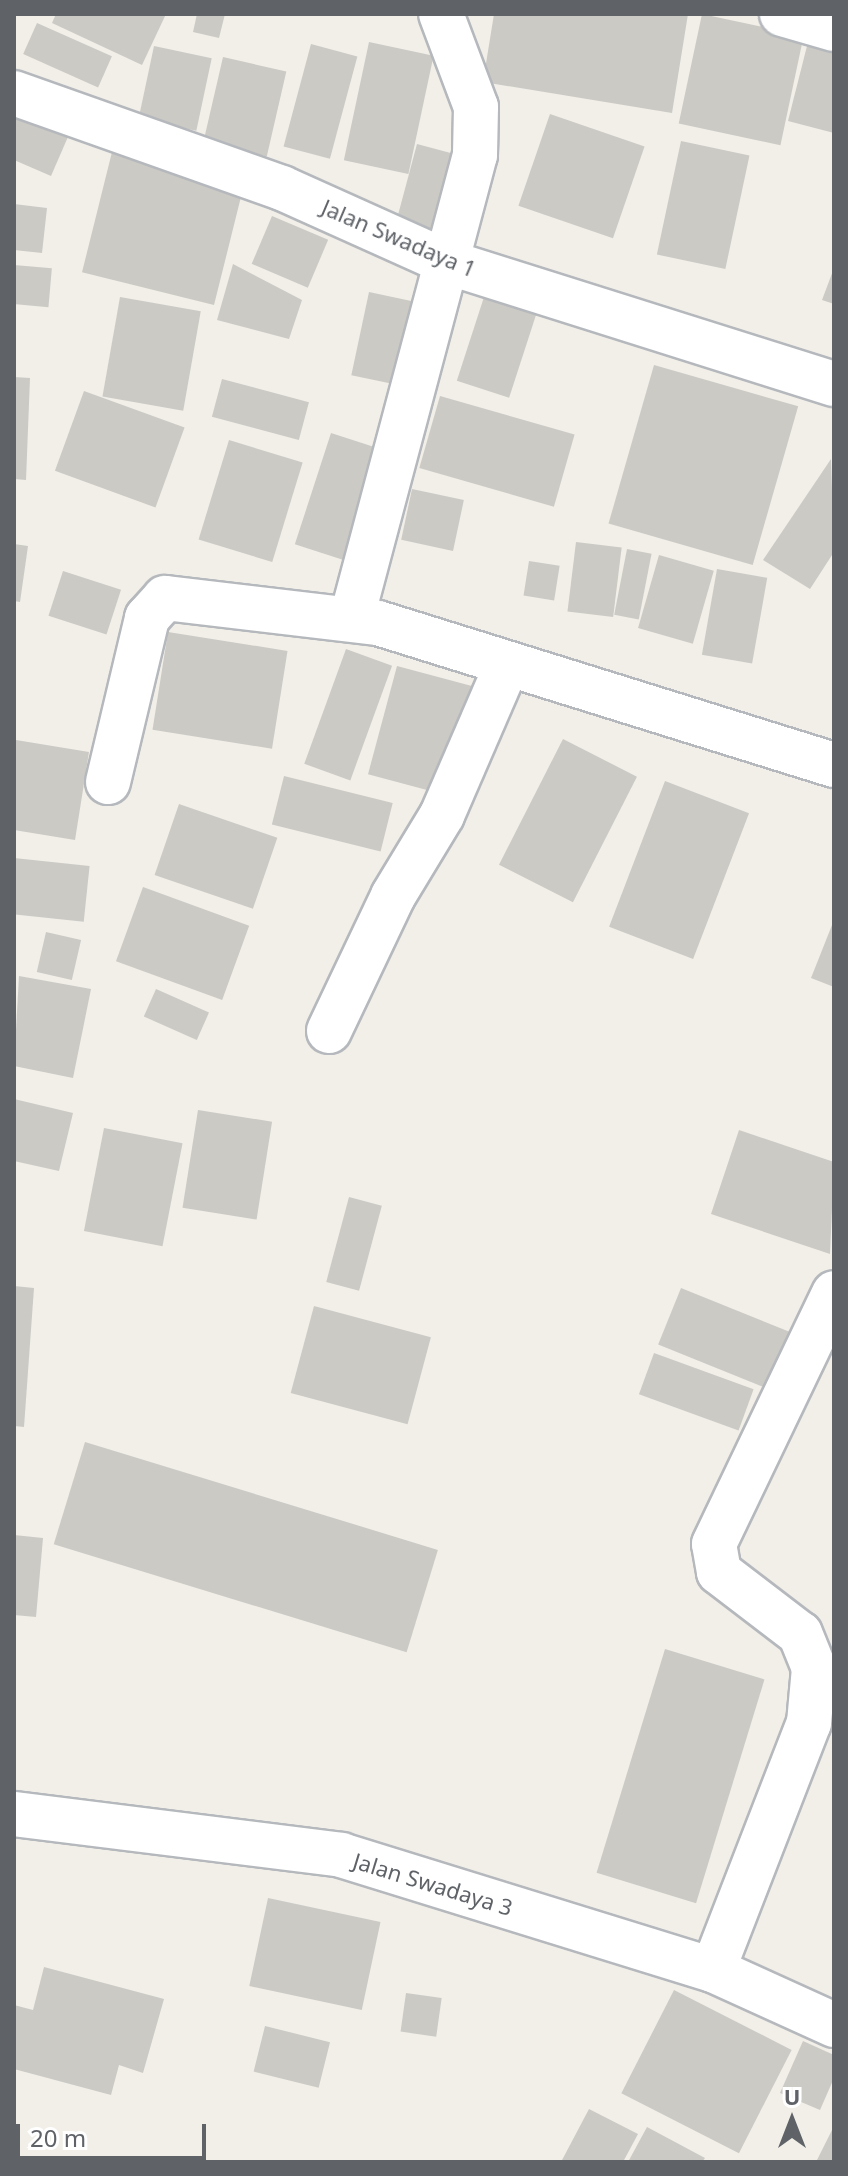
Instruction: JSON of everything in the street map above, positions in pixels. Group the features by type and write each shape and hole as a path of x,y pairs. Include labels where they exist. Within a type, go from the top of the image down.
{"street":[{"path":"352,617 471,180 476,107 441,14"},
{"path":"782,14 834,29"},
{"name":"Jalan Swadaya 1","path":"14,93 282,188 447,262 834,384"},
{"path":"108,782 154,604 165,598 352,617 506,667 834,765"},
{"path":"329,1031 393,896 442,815 506,667"},
{"path":"713,1970 809,1723 814,1668 800,1634 719,1572 714,1544 834,1293"},
{"name":"Jalan Swadaya 3","path":"14,1814 341,1855 713,1970 834,2025"}],"building":[{"path":"56,14 166,14 142,65 52,23"},
{"path":"197,14 225,14 219,38 193,32"},
{"path":"494,14 688,14 672,113 483,82"},
{"path":"702,14 804,36 780,145 679,124"},
{"path":"37,23 112,56 98,87 23,54"},
{"path":"369,42 434,56 408,174 344,160"},
{"path":"808,42 834,48 834,133 788,121"},
{"path":"311,44 357,56 330,159 284,146"},
{"path":"154,46 212,58 196,131 139,118"},
{"path":"223,57 286,72 267,156 203,142"},
{"path":"14,98 74,123 51,176 14,160"},
{"path":"550,114 645,147 613,238 518,206"},
{"path":"681,141 749,156 725,269 657,254"},
{"path":"417,144 474,159 453,238 396,223"},
{"path":"113,148 245,181 214,305 82,272"},
{"path":"14,204 47,208 42,253 14,250"},
{"path":"272,216 328,240 308,288 252,264"},
{"path":"233,264 302,300 289,339 217,320"},
{"path":"14,265 52,268 48,307 14,304"},
{"path":"834,268 834,304 822,300"},
{"path":"369,292 422,303 404,386 351,375"},
{"path":"120,297 201,311 183,411 102,396"},
{"path":"484,297 536,314 509,398 457,381"},
{"path":"654,365 798,406 753,565 609,524"},
{"path":"14,377 30,378 26,480 14,479"},
{"path":"222,379 309,402 299,440 212,417"},
{"path":"84,391 185,428 155,507 55,471"},
{"path":"440,396 575,435 554,507 419,468"},
{"path":"331,433 380,449 344,560 295,544"},
{"path":"229,440 303,463 272,562 199,539"},
{"path":"831,459 834,552 810,589 763,560"},
{"path":"412,489 464,500 453,551 401,540"},
{"path":"576,542 622,548 613,617 567,611"},
{"path":"14,544 28,546 20,602 14,601"},
{"path":"627,549 652,554 639,620 614,615"},
{"path":"659,555 714,571 693,644 638,628"},
{"path":"529,561 560,566 554,600 524,596"},
{"path":"717,569 767,578 752,664 702,655"},
{"path":"63,571 121,590 106,635 48,616"},
{"path":"168,632 288,651 272,749 153,730"},
{"path":"346,649 392,666 350,780 304,764"},
{"path":"397,666 485,690 456,798 368,774"},
{"path":"563,739 637,777 573,902 499,865"},
{"path":"16,740 89,752 75,840 14,830"},
{"path":"284,776 393,803 381,852 272,825"},
{"path":"665,781 749,813 693,959 609,927"},
{"path":"179,804 277,838 253,909 155,875"},
{"path":"14,858 90,866 84,922 14,914"},
{"path":"143,887 249,926 222,1000 116,961"},
{"path":"834,920 834,987 811,978"},
{"path":"46,932 81,940 72,980 37,972"},
{"path":"19,976 91,989 73,1078 14,1066"},
{"path":"156,989 209,1013 197,1040 144,1016"},
{"path":"14,1099 73,1113 59,1171 14,1161"},
{"path":"198,1110 272,1122 257,1220 183,1208"},
{"path":"104,1128 183,1143 162,1246 84,1231"},
{"path":"739,1130 834,1162 830,1254 711,1214"},
{"path":"349,1197 382,1206 359,1291 326,1282"},
{"path":"14,1286 34,1288 24,1427 14,1426"},
{"path":"681,1288 801,1336 778,1393 658,1345"},
{"path":"314,1306 431,1337 408,1424 291,1393"},
{"path":"654,1353 754,1389 739,1431 639,1394"},
{"path":"85,1442 438,1550 407,1652 54,1544"},
{"path":"14,1535 43,1538 36,1617 14,1615"},
{"path":"665,1649 764,1679 696,1903 597,1873"},
{"path":"268,1898 380,1922 362,2010 249,1986"},
{"path":"44,1967 164,1999 143,2073 119,2065 111,2095 14,2069 14,2005 33,2010"},
{"path":"674,1990 792,2050 739,2153 621,2093"},
{"path":"406,1993 442,1998 436,2037 401,2032"},
{"path":"265,2026 330,2042 319,2088 254,2072"},
{"path":"803,2041 834,2055 834,2078 820,2110 780,2093"},
{"path":"589,2109 638,2134 623,2162 561,2162"},
{"path":"834,2126 834,2162 816,2162"},
{"path":"647,2127 705,2158 702,2162 628,2162"}]}
